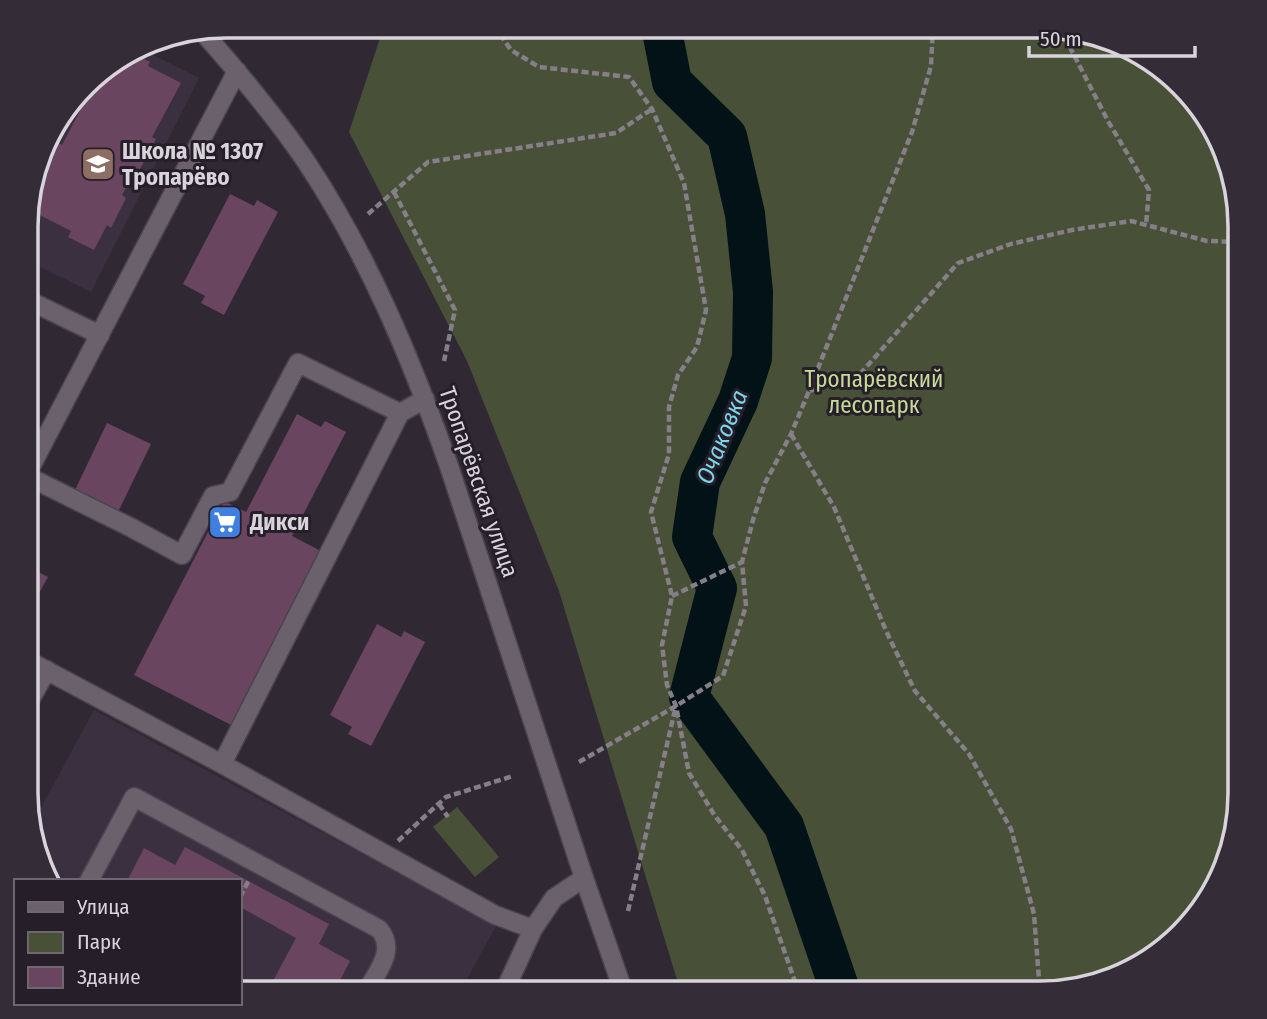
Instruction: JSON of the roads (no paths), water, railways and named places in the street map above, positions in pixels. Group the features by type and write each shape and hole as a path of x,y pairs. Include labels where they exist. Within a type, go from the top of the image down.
{"street":[{"name":"Тропарёвская улица","path":"209,40 237,71 307,163 369,271 425,399 620,980"},
{"path":"38,453 237,71"},
{"path":"38,305 100,335"},
{"path":"38,481 182,555 213,496 230,492 298,363 400,413"},
{"path":"222,764 400,413 425,399"},
{"path":"39,666 495,915 533,929"},
{"path":"39,684 47,670"},
{"path":"90,879 134,797 379,929 387,944 385,957 372,980"},
{"path":"509,980 533,929 554,898 584,878"}],"waterway":[{"name":"Очаковка","path":"664,39 672,82 727,136 745,214 753,292 752,358 738,401 700,482 692,537 717,588 689,697 784,826 837,981"}],"place":[{"name":"Школа № 1307 Тропарёво","path":"98,164"},
{"name":"Дикси","path":"225,522"}],"park label":[{"name":"Тропарёвский лесопарк","path":"874,392"}]}
